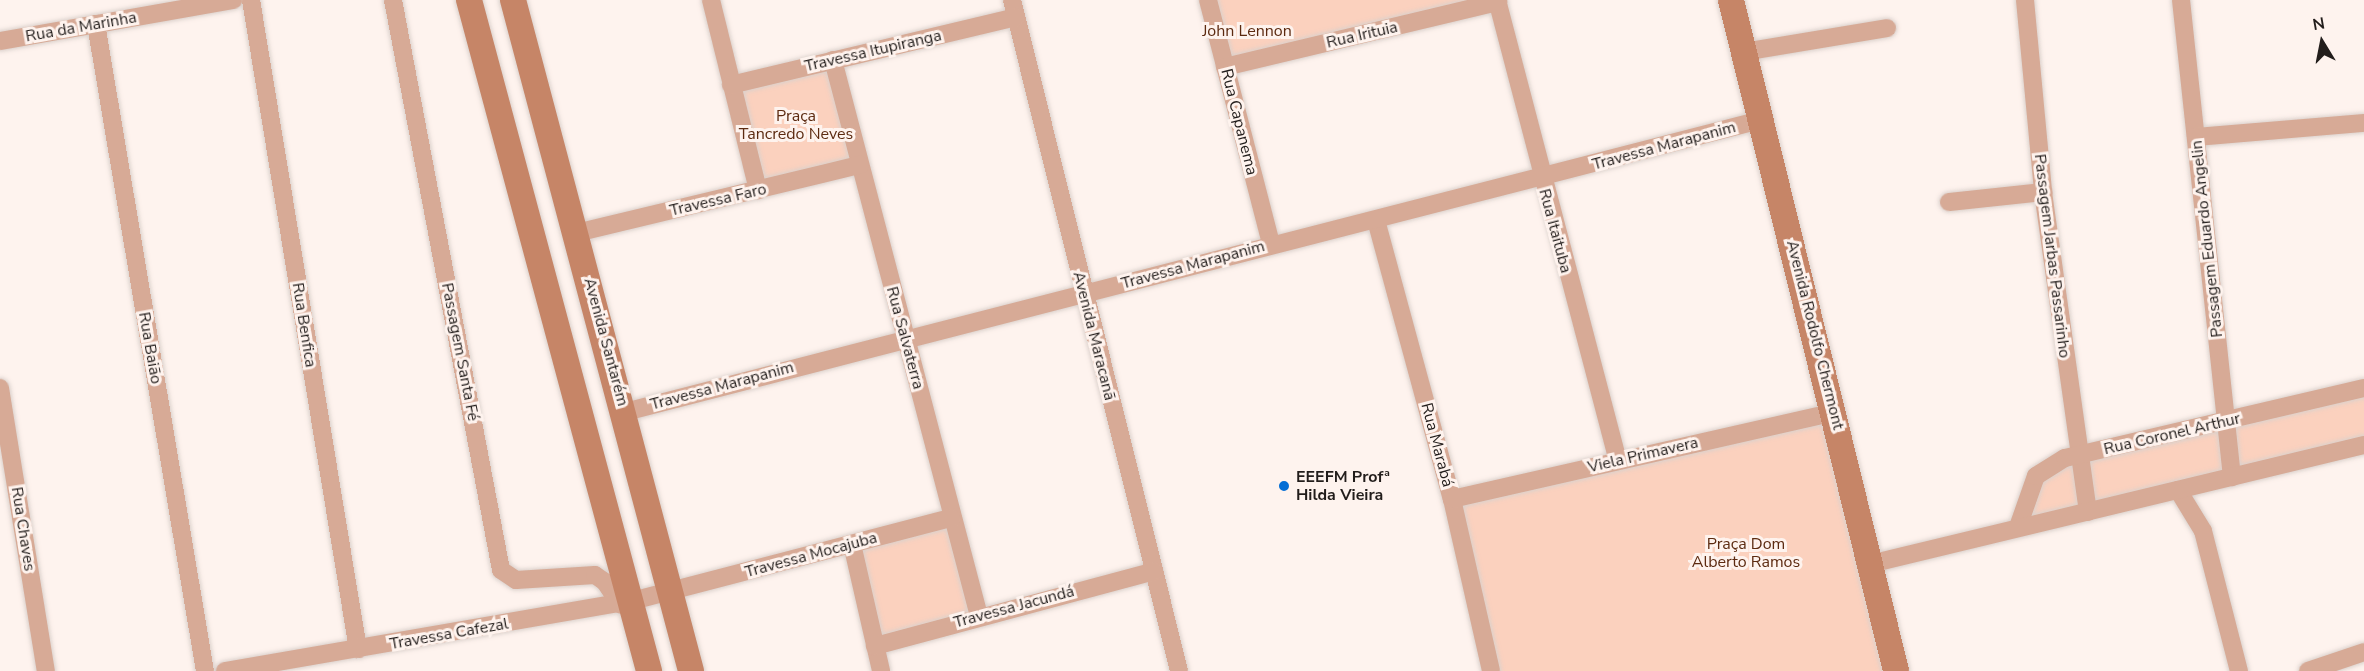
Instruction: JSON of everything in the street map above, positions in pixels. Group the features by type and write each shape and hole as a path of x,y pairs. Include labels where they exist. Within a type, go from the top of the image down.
{"street":[{"name":"Rua da Marinha","path":"0,41 233,0"},
{"name":"Rua Benfica","path":"251,0 358,649"},
{"name":"Passagem Santa Fé","path":"393,0 501,570 516,580 595,575 626,602"},
{"path":"711,0 758,190"},
{"name":"Rua Capanema","path":"1208,0 1271,244"},
{"name":"Avenida Rodolfo Chermont","path":"1731,0 1896,671"},
{"name":"Passagem Jarbas Passarinho","path":"2025,0 2043,192 2078,456 2088,512"},
{"name":"Passagem Eduardo Angelin","path":"2181,0 2232,477"},
{"name":"Rua Irituia","path":"1225,67 1497,1"},
{"name":"Rua Itaituba","path":"1497,1 1541,179 1618,460"},
{"name":"Avenida Santarém","path":"649,671 626,602 472,10 489,11 515,7 625,411 691,671"},
{"name":"Travessa Itupiranga","path":"731,85 833,60 1014,8"},
{"name":"Avenida Maracanã","path":"1014,8 1083,293 1179,671"},
{"name":"Rua Baião","path":"96,24 205,671"},
{"path":"1744,52 1887,27"},
{"name":"Rua Salvaterra","path":"833,60 951,518 979,616"},
{"name":"Travessa Marapanim","path":"625,411 1271,244 1541,179 1761,120"},
{"path":"2196,136 2364,123"},
{"name":"Travessa Faro","path":"576,233 860,165"},
{"path":"1949,202 2043,192"},
{"name":"Rua Marabá","path":"1376,220 1452,499 1491,671"},
{"name":"Rua Chaves","path":"0,388 46,671"},
{"name":"Rua Coronel Arthur","path":"2018,527 2036,476 2065,458 2364,388"},
{"name":"Viela Primavera","path":"1452,499 1834,412"},
{"path":"1870,564 2364,445"},
{"path":"2178,490 2203,531 2239,671"},
{"name":"Travessa Mocajuba","path":"671,591 951,518"},
{"path":"852,544 881,671"},
{"name":"Travessa Jacundá","path":"875,646 1154,570"},
{"name":"Travessa Cafezal","path":"225,671 626,602 671,591"},
{"path":"2307,671 2364,652"}],"green space":[{"name":"John Lennon","path":"1208,0 1497,0 1225,67"},
{"name":"Praça Tancredo Neves","path":"833,60 860,165 758,190 731,85"},
{"path":"2364,388 2364,445 2018,527 2036,476 2065,458"},
{"name":"Praça Dom Alberto Ramos","path":"1834,412 1896,671 1491,671 1452,499"},
{"path":"951,518 979,616 875,646 852,544"}],"place":[{"name":"EEEFM Profª Hilda Vieira","path":"1284,486"}]}
